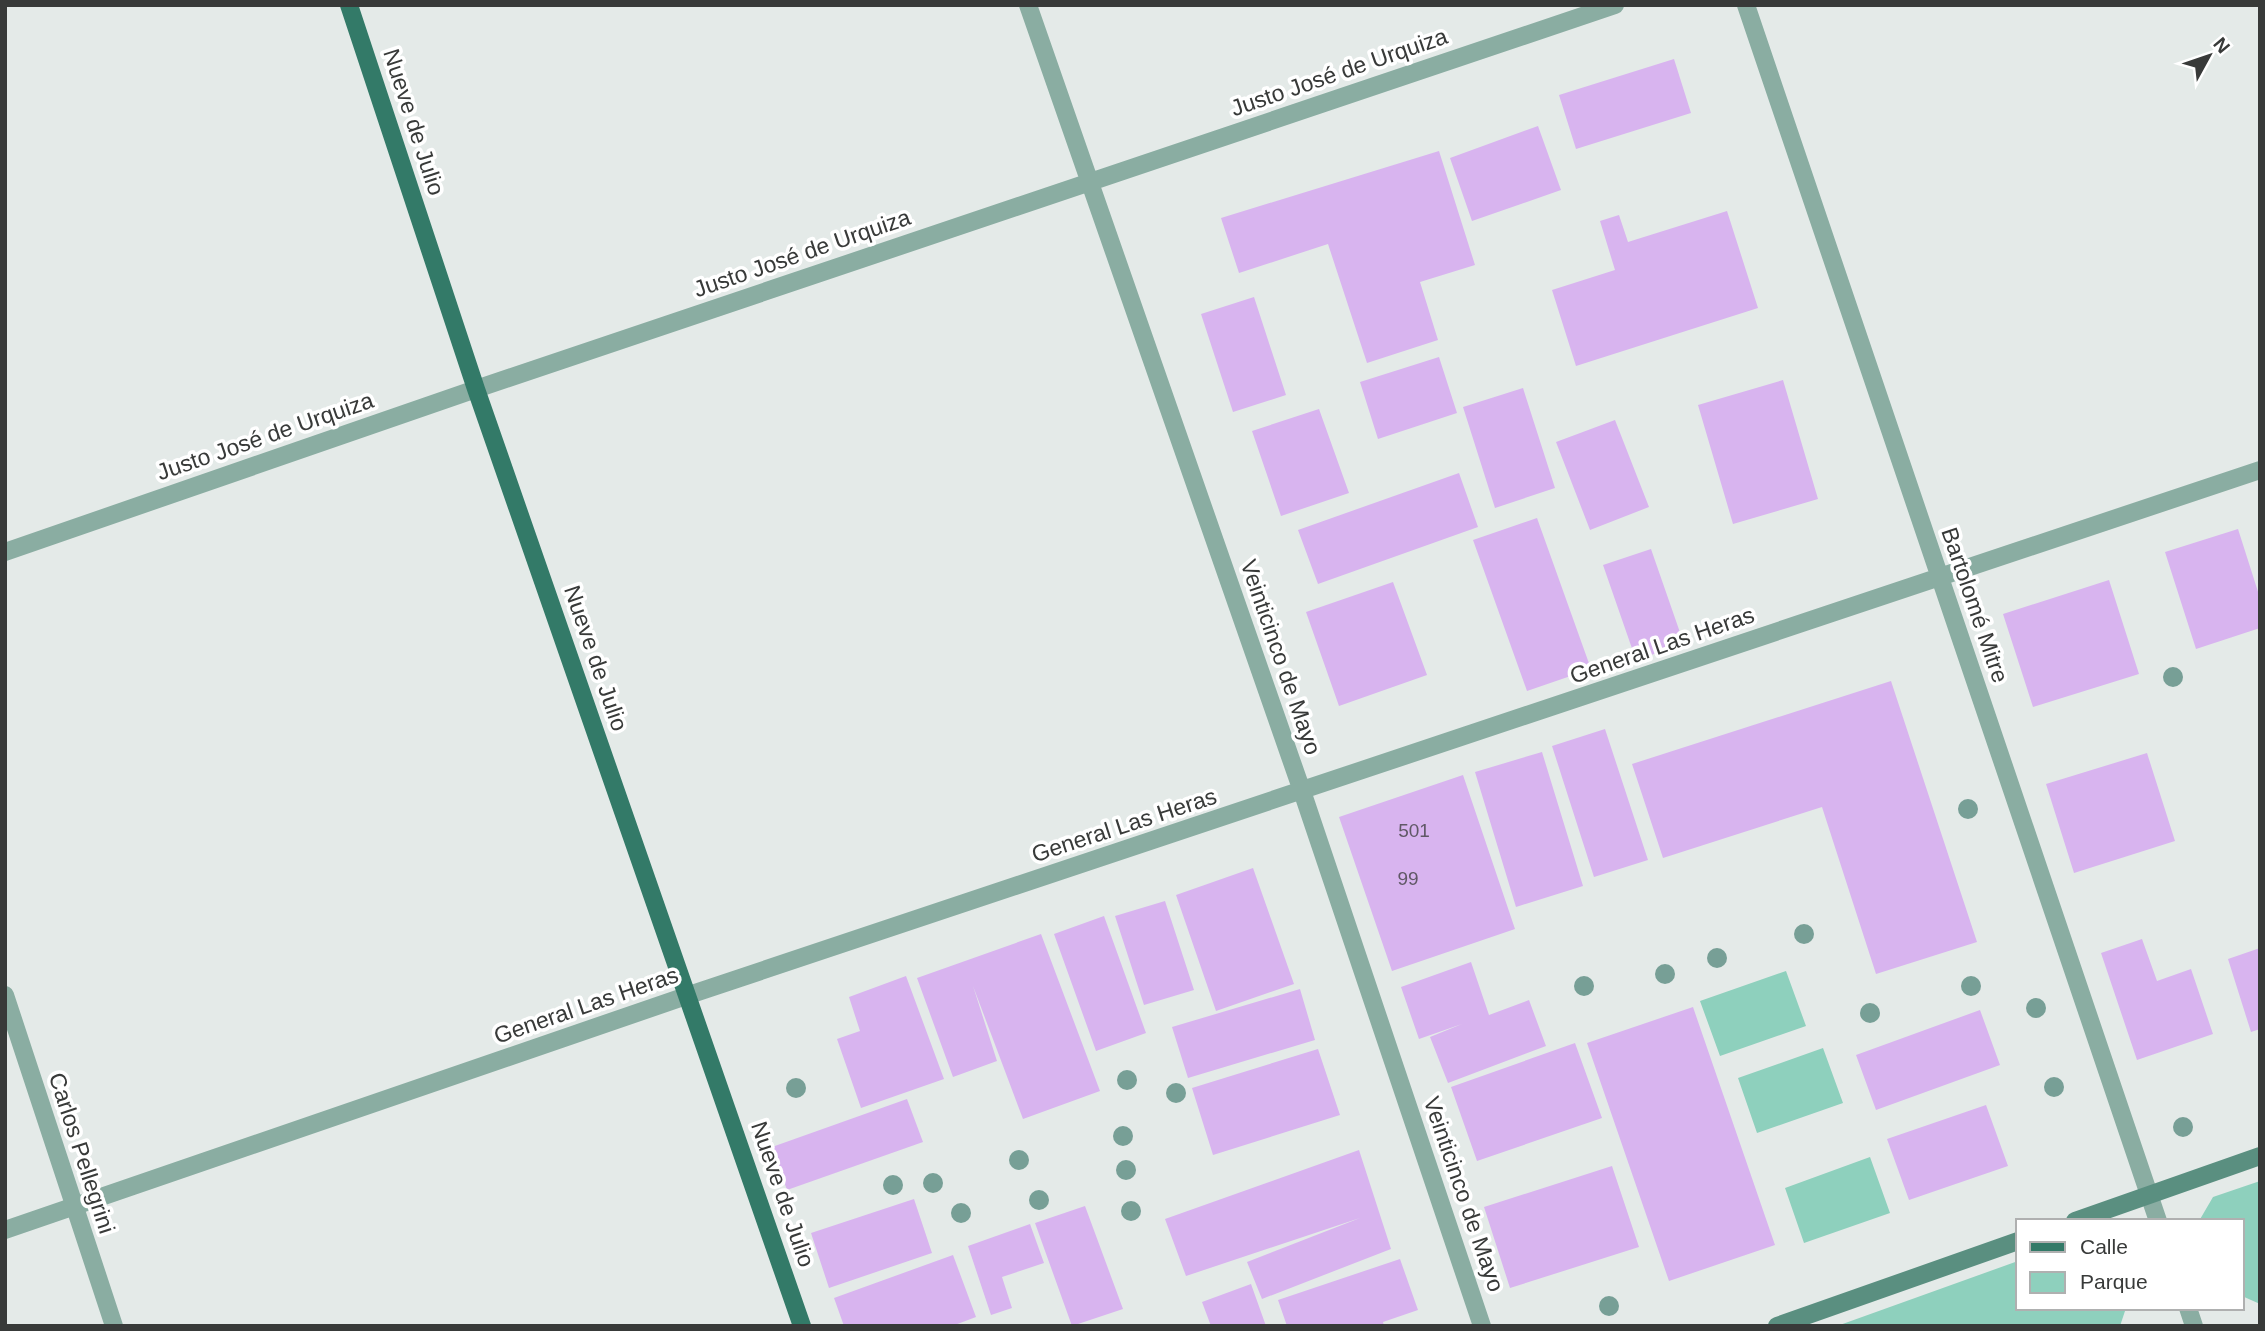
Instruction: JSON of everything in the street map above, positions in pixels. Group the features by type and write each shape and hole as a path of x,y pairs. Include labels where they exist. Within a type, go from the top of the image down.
{"main road":[{"name":"Nueve de Julio","path":"349,5 476,389 802,1326"},
{"path":"2081,1219 2260,1156"},
{"path":"1777,1326 2016,1242"}],"street":[{"name":"Veinticinco de Mayo","path":"1028,5 1301,791 1482,1326"},
{"name":"Justo José de Urquiza","path":"5,552 476,389 1615,5"},
{"name":"Bartolomé Mitre","path":"1746,5 2157,1219"},
{"name":"General Las Heras","path":"5,1230 689,995 2260,470"},
{"name":"Carlos Pellegrini","path":"5,995 114,1326"}],"green space":[{"path":"1786,971 1806,1026 1720,1056 1700,1001"},
{"path":"1823,1048 1843,1103 1757,1133 1738,1078"},
{"path":"1870,1157 1890,1213 1804,1243 1785,1188"},
{"path":"2260,1181 2260,1304 2244,1297 2244,1219 2200,1219 2213,1197"},
{"path":"2016,1262 2016,1310 2125,1310 2120,1326 1837,1326"}],"building":[{"path":"1674,59 1691,113 1576,149 1559,95"},
{"path":"1538,126 1561,190 1472,221 1450,158"},
{"path":"1439,151 1475,265 1420,282 1438,340 1367,363 1328,244 1239,273 1221,218"},
{"path":"1727,211 1758,308 1576,366 1552,290 1615,270 1600,221 1619,215 1628,242"},
{"path":"1254,297 1286,395 1233,412 1201,314"},
{"path":"1439,357 1457,413 1378,439 1360,382"},
{"path":"1783,380 1818,499 1733,524 1698,405"},
{"path":"1523,388 1555,488 1495,508 1463,407"},
{"path":"1319,409 1349,493 1281,516 1252,431"},
{"path":"1615,420 1649,507 1590,530 1556,442"},
{"path":"1459,473 1478,527 1318,584 1298,530"},
{"path":"1537,518 1591,669 1527,691 1473,540"},
{"path":"2238,529 2260,598 2260,628 2196,649 2165,552"},
{"path":"1651,549 1684,644 1636,660 1603,565"},
{"path":"2109,580 2139,674 2033,707 2003,614"},
{"path":"1393,582 1427,675 1339,706 1306,612"},
{"path":"1891,681 1977,942 1876,974 1822,807 1663,858 1632,764"},
{"path":"1605,729 1648,860 1594,877 1552,746"},
{"path":"1542,752 1583,886 1516,907 1475,772"},
{"path":"2147,753 2175,841 2074,873 2046,784"},
{"path":"1463,775 1515,929 1392,971 1339,817"},
{"path":"1253,868 1294,984 1216,1011 1176,895"},
{"path":"1165,901 1194,990 1144,1005 1115,916"},
{"path":"1104,916 1146,1033 1096,1051 1054,934"},
{"path":"1041,934 1100,1091 1023,1119 973,986 997,1061 953,1077 917,978"},
{"path":"2142,939 2157,981 2191,969 2213,1034 2137,1060 2101,953"},
{"path":"2260,948 2260,1029 2251,1032 2228,959"},
{"path":"1471,962 1489,1015 1529,1000 1546,1046 1448,1083 1430,1037 1462,1024 1419,1039 1401,987"},
{"path":"906,976 944,1079 861,1108 837,1039 860,1031 849,997"},
{"path":"1300,989 1315,1040 1188,1078 1172,1027"},
{"path":"1693,1007 1775,1245 1669,1281 1587,1043"},
{"path":"1980,1010 2000,1065 1876,1110 1856,1055"},
{"path":"1575,1043 1602,1118 1477,1161 1451,1087"},
{"path":"1318,1049 1340,1115 1213,1155 1192,1088"},
{"path":"907,1099 923,1142 787,1190 772,1147"},
{"path":"1986,1105 2008,1166 1909,1200 1887,1139"},
{"path":"1359,1150 1391,1249 1262,1299 1247,1262 1360,1218 1186,1276 1165,1219"},
{"path":"1612,1166 1639,1247 1510,1288 1484,1207"},
{"path":"914,1199 932,1253 829,1288 811,1233"},
{"path":"1085,1206 1123,1309 1072,1326 1035,1223"},
{"path":"1030,1224 1044,1263 1002,1277 1012,1308 991,1315 968,1246"},
{"path":"953,1255 976,1317 952,1326 844,1326 834,1298"},
{"path":"1400,1259 1418,1310 1383,1322 1384,1326 1287,1326 1278,1300"},
{"path":"1251,1284 1266,1326 1211,1326 1202,1302"}]}
